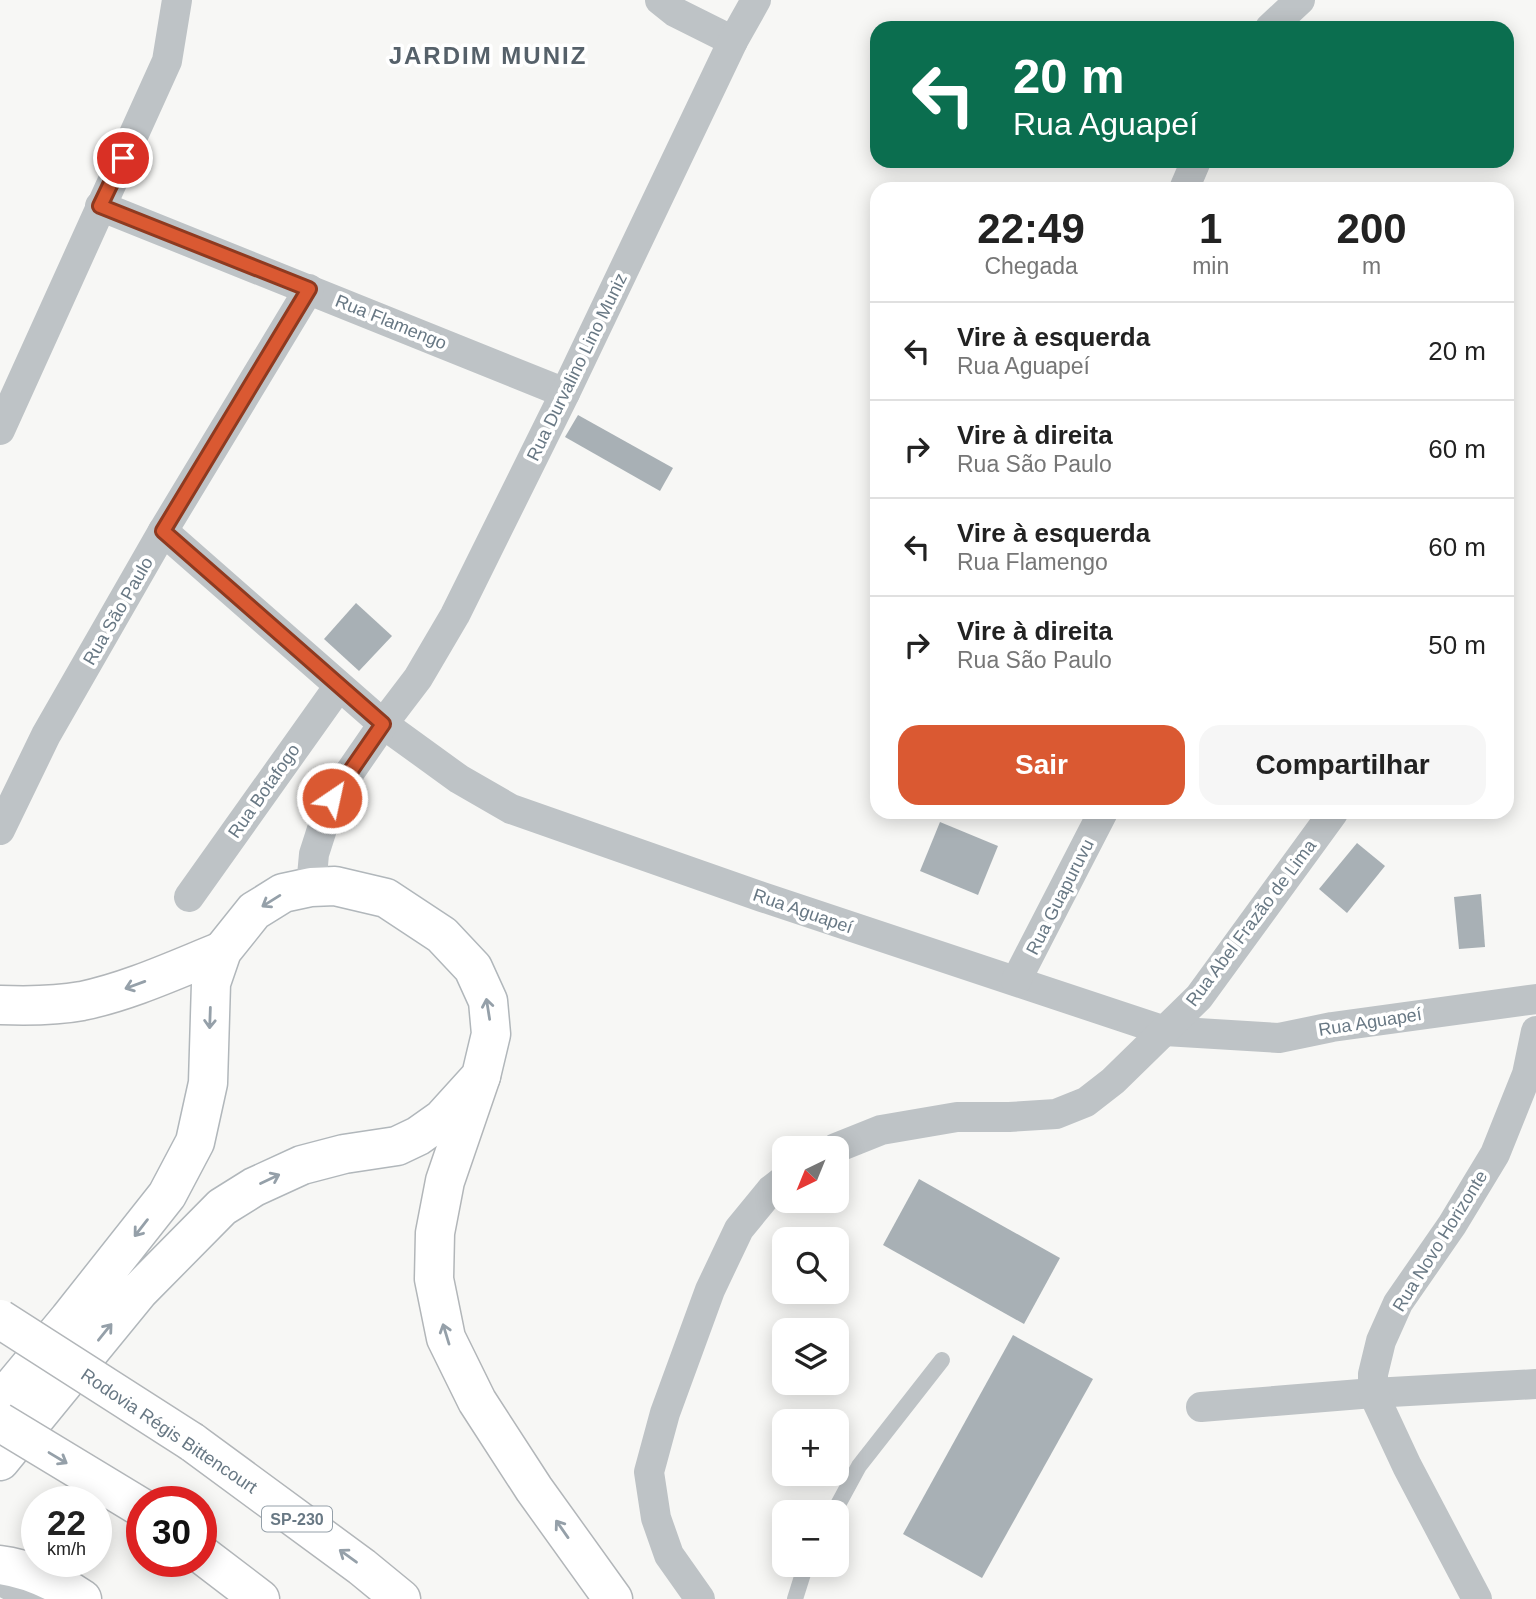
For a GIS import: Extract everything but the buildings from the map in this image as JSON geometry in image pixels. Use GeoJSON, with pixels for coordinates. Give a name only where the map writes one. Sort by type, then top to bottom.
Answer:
{"type":"FeatureCollection","features":[{"type":"Feature","properties":{"kind":"main road"},"geometry":{"type":"LineString","coordinates":[[0,1402],[167,1195],[195,1142],[208,1083],[211,983],[222,951],[254,911],[283,893],[311,887],[335,886],[386,898],[442,935],[473,968],[488,1002],[491,1034],[481,1076],[445,1181],[435,1233],[434,1279],[446,1338],[477,1401],[534,1489],[608,1594]]}},
{"type":"Feature","properties":{"kind":"main road"},"geometry":{"type":"LineString","coordinates":[[0,1005],[30,1006],[82,1001],[121,990],[222,951]]}},
{"type":"Feature","properties":{"kind":"main road"},"geometry":{"type":"LineString","coordinates":[[0,1461],[139,1291],[222,1207],[254,1187],[302,1165],[344,1154],[397,1146],[418,1136],[442,1119],[481,1076]]}},
{"type":"Feature","properties":{"kind":"main road","name":"Rodovia Régis Bittencourt"},"geometry":{"type":"LineString","coordinates":[[0,1319],[192,1442],[362,1567],[401,1599]]}},
{"type":"Feature","properties":{"kind":"main road"},"geometry":{"type":"LineString","coordinates":[[0,1422],[126,1498]]}},
{"type":"Feature","properties":{"kind":"main road"},"geometry":{"type":"LineString","coordinates":[[0,1565],[24,1569],[64,1587],[82,1599]]}},
{"type":"Feature","properties":{"kind":"main road"},"geometry":{"type":"LineString","coordinates":[[217,1565],[260,1599]]}},
{"type":"Feature","properties":{"kind":"street"},"geometry":{"type":"LineString","coordinates":[[0,430],[167,61],[177,0]]}},
{"type":"Feature","properties":{"kind":"street"},"geometry":{"type":"LineString","coordinates":[[660,0],[675,12],[733,41]]}},
{"type":"Feature","properties":{"kind":"street","name":"Rua Durvalino Lino Muniz"},"geometry":{"type":"LineString","coordinates":[[311,887],[314,854],[332,798],[418,678],[455,615],[565,393],[733,41],[756,0]]}},
{"type":"Feature","properties":{"kind":"street"},"geometry":{"type":"LineString","coordinates":[[1278,21],[1300,0]]}},
{"type":"Feature","properties":{"kind":"street","name":"Rua Flamengo"},"geometry":{"type":"LineString","coordinates":[[100,206],[565,393]]}},
{"type":"Feature","properties":{"kind":"street","name":"Rua São Paulo"},"geometry":{"type":"LineString","coordinates":[[0,831],[46,735],[163,531],[309,289]]}},
{"type":"Feature","properties":{"kind":"street","name":"Rua Aguapeí"},"geometry":{"type":"LineString","coordinates":[[163,531],[383,724],[459,779],[511,809],[762,897],[1165,1031],[1279,1038],[1332,1027],[1536,999]]}},
{"type":"Feature","properties":{"kind":"street","name":"Rua Botafogo"},"geometry":{"type":"LineString","coordinates":[[189,897],[339,686]]}},
{"type":"Feature","properties":{"kind":"street","name":"Rua Guapuruvu"},"geometry":{"type":"LineString","coordinates":[[1016,981],[1099,819]]}},
{"type":"Feature","properties":{"kind":"street","name":"Rua Abel Frazão de Lima"},"geometry":{"type":"LineString","coordinates":[[849,1143],[881,1130],[957,1117],[1056,1114],[1086,1102],[1113,1081],[1199,997],[1329,819]]}},
{"type":"Feature","properties":{"kind":"street","name":"Rua Novo Horizonte"},"geometry":{"type":"LineString","coordinates":[[1477,1599],[1406,1466],[1374,1393],[1373,1374],[1381,1341],[1398,1303],[1452,1225],[1495,1154],[1527,1074],[1536,1031]]}},
{"type":"Feature","properties":{"kind":"street"},"geometry":{"type":"LineString","coordinates":[[700,1599],[669,1555],[656,1518],[649,1472],[665,1413],[710,1290],[739,1229],[772,1189]]}},
{"type":"Feature","properties":{"kind":"street"},"geometry":{"type":"LineString","coordinates":[[1201,1407],[1374,1393],[1536,1384]]}},
{"type":"Feature","properties":{"kind":"street"},"geometry":{"type":"LineString","coordinates":[[0,1580],[34,1599]]}},
{"type":"Feature","properties":{"kind":"lane"},"geometry":{"type":"LineString","coordinates":[[841,1500],[859,1466],[942,1360]]}},
{"type":"Feature","properties":{"kind":"lane"},"geometry":{"type":"LineString","coordinates":[[795,1599],[802,1577]]}},
{"type":"Feature","properties":{"kind":"district","name":"JARDIM MUNIZ"},"geometry":{"type":"Point","coordinates":[488,55]}},
{"type":"Feature","properties":{"kind":"route"},"geometry":{"type":"LineString","coordinates":[[123,158],[100,206],[309,289],[163,531],[383,724],[332,798]]}}]}
